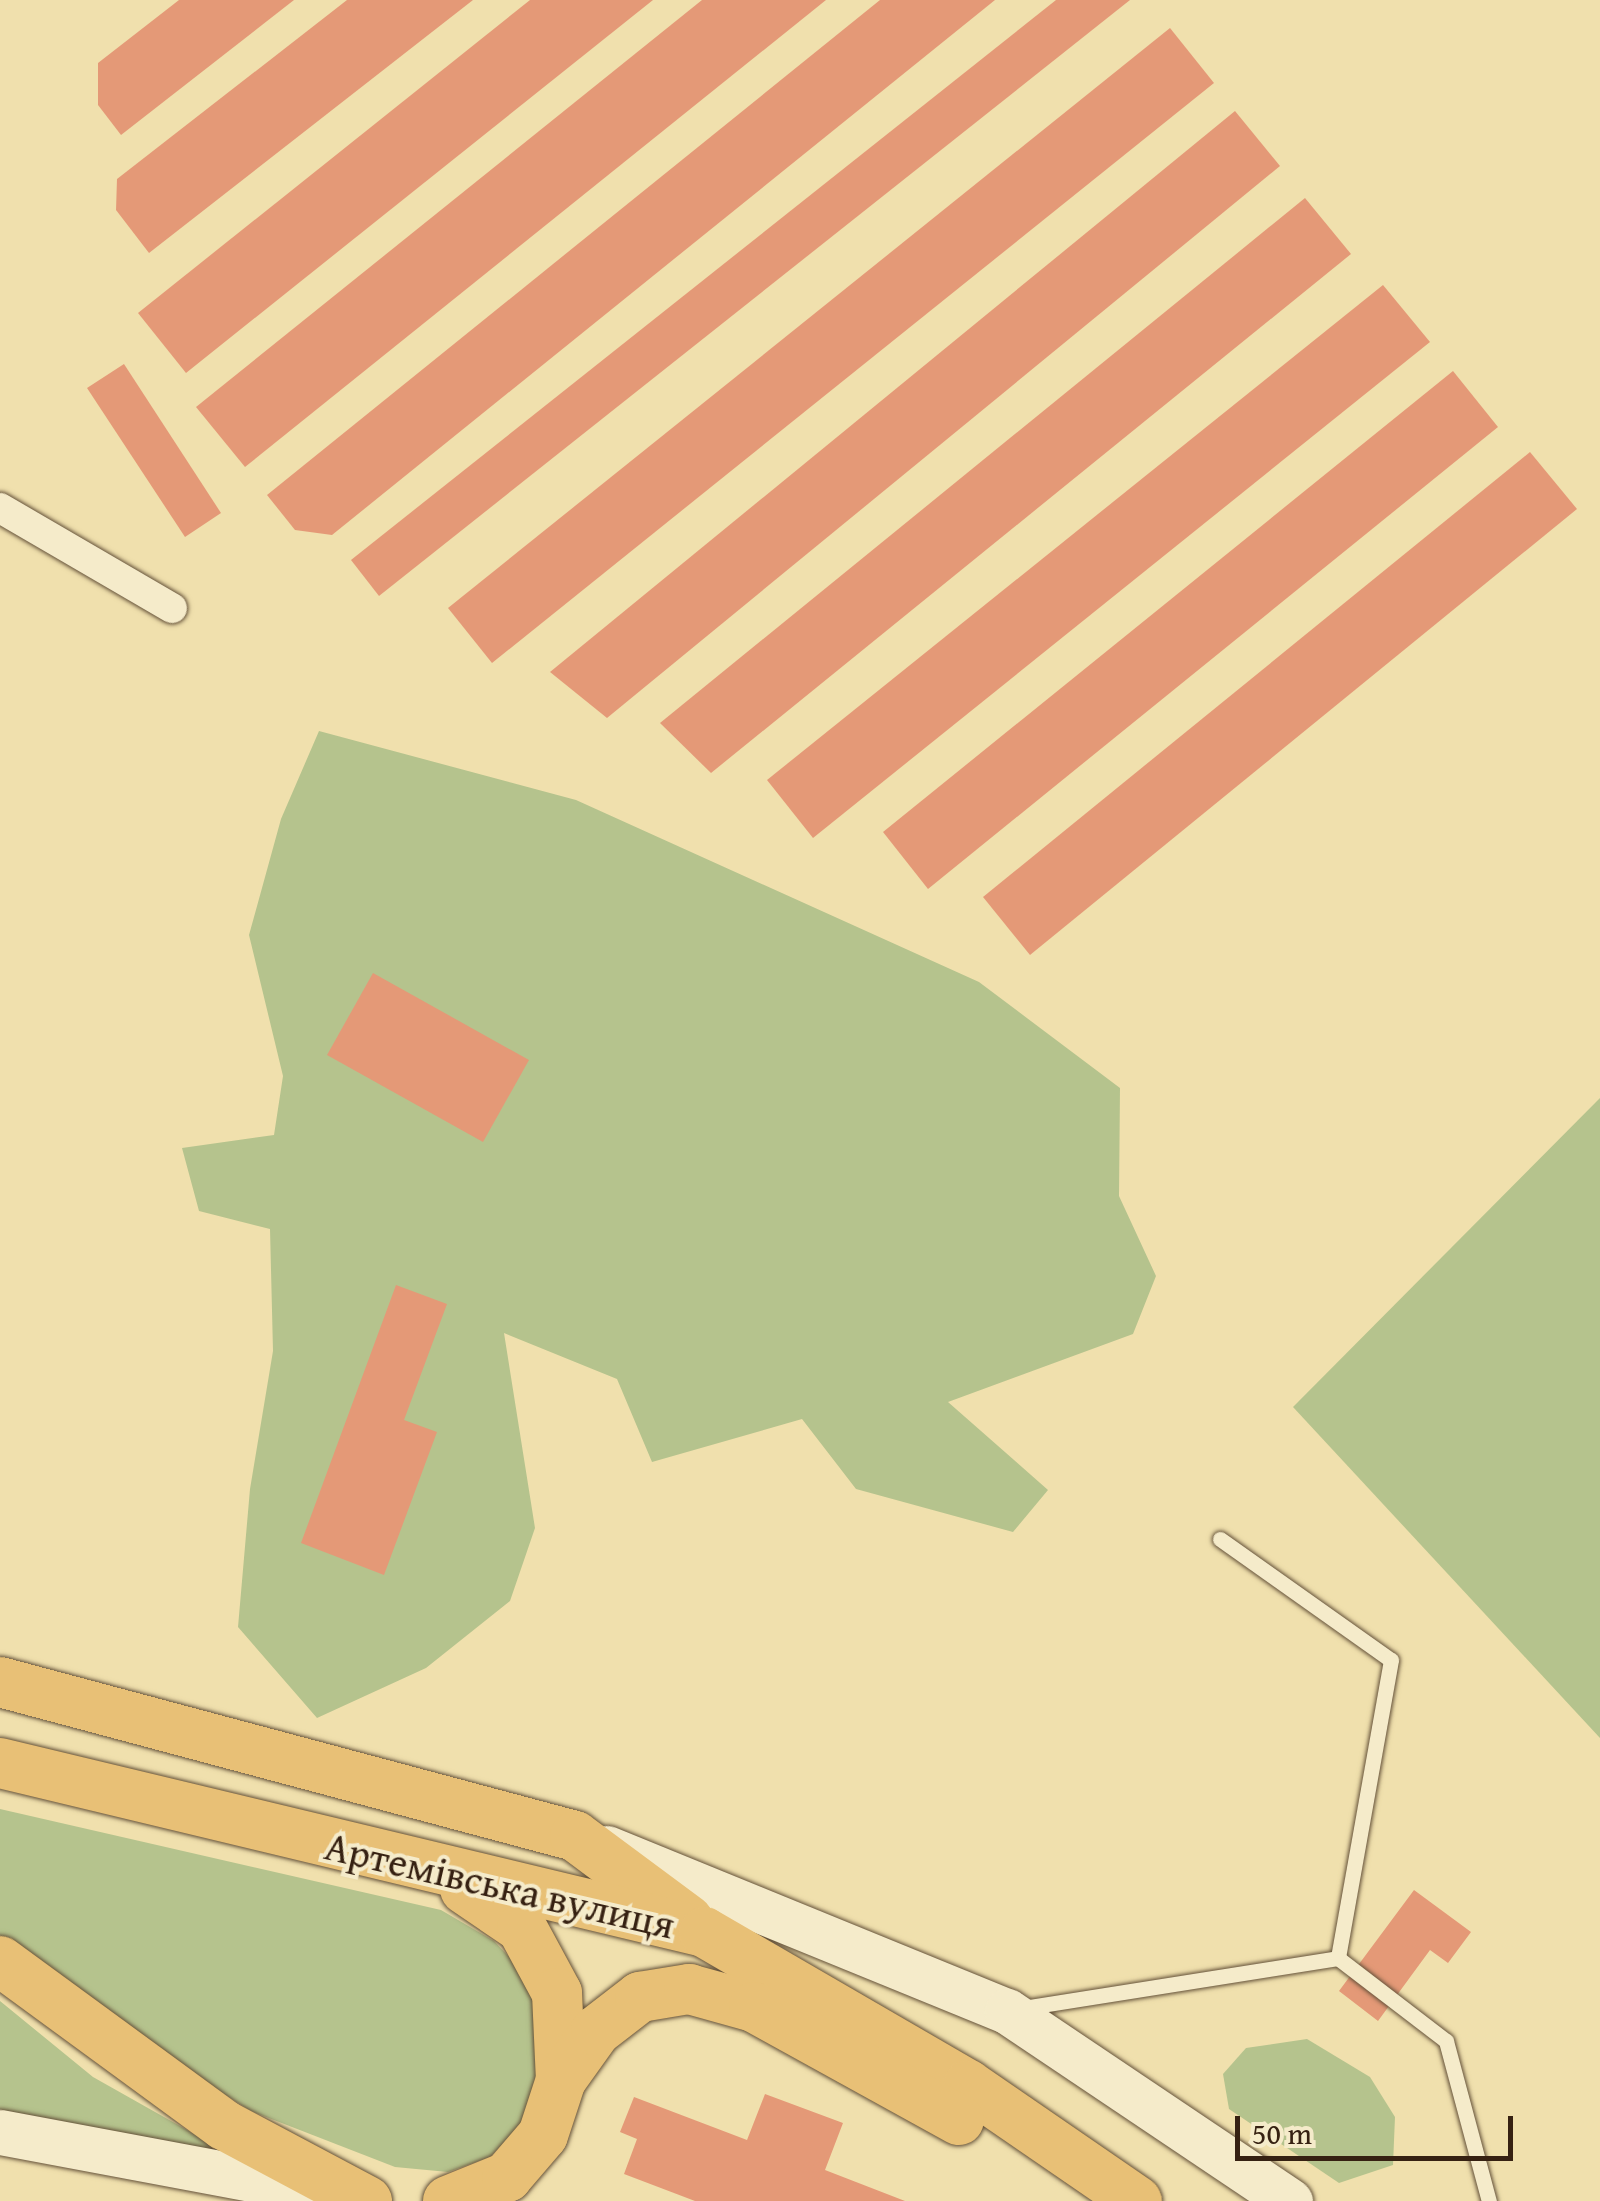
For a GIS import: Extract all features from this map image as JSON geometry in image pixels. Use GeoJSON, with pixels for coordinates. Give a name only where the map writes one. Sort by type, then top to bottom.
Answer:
{"type":"FeatureCollection","features":[{"type":"Feature","properties":{"kind":"main road"},"geometry":{"type":"LineString","coordinates":[[0,1682],[575,1836],[1007,2010],[1290,2201]]}},
{"type":"Feature","properties":{"kind":"main road","name":"Артемівська вулиця"},"geometry":{"type":"LineString","coordinates":[[0,1762],[443,1874],[704,1932],[958,2099]]}},
{"type":"Feature","properties":{"kind":"main road"},"geometry":{"type":"LineString","coordinates":[[575,1836],[704,1932]]}},
{"type":"Feature","properties":{"kind":"main road"},"geometry":{"type":"LineString","coordinates":[[443,1874],[522,1928],[557,1993],[561,2080]]}},
{"type":"Feature","properties":{"kind":"main road"},"geometry":{"type":"LineString","coordinates":[[0,1961],[224,2125],[367,2201]]}},
{"type":"Feature","properties":{"kind":"main road","name":"Артемівська вулиця"},"geometry":{"type":"LineString","coordinates":[[448,2201],[507,2176],[543,2135],[561,2080],[596,2031],[640,1997],[689,1989],[754,2007],[958,2099]]}},
{"type":"Feature","properties":{"kind":"main road"},"geometry":{"type":"LineString","coordinates":[[958,2099],[1079,2201]]}},
{"type":"Feature","properties":{"kind":"main road"},"geometry":{"type":"LineString","coordinates":[[958,2099],[1137,2201]]}},
{"type":"Feature","properties":{"kind":"main road"},"geometry":{"type":"LineString","coordinates":[[0,2132],[367,2201]]}},
{"type":"Feature","properties":{"kind":"street"},"geometry":{"type":"LineString","coordinates":[[0,508],[172,608]]}},
{"type":"Feature","properties":{"kind":"lane"},"geometry":{"type":"LineString","coordinates":[[1220,1539],[1391,1660],[1338,1958]]}},
{"type":"Feature","properties":{"kind":"lane"},"geometry":{"type":"LineString","coordinates":[[1007,2010],[1338,1958],[1446,2041],[1489,2201]]}},
{"type":"Feature","properties":{"kind":"green space"},"geometry":{"type":"Polygon","coordinates":[[[319,731],[576,800],[979,982],[1120,1088],[1119,1196],[1156,1276],[1133,1334],[948,1402],[1048,1490],[1013,1532],[856,1489],[802,1419],[652,1462],[617,1379],[504,1333],[535,1528],[510,1601],[426,1668],[317,1718],[238,1627],[250,1489],[273,1351],[270,1229],[199,1211],[182,1148],[274,1135],[283,1076],[249,935],[281,819],[319,731]]]}},
{"type":"Feature","properties":{"kind":"green space"},"geometry":{"type":"Polygon","coordinates":[[[1600,1098],[1600,1738],[1293,1407],[1600,1098]]]}},
{"type":"Feature","properties":{"kind":"green space"},"geometry":{"type":"Polygon","coordinates":[[[0,1809],[441,1910],[494,1941],[525,1974],[540,2021],[542,2070],[527,2119],[490,2157],[448,2172],[395,2167],[251,2111],[97,2014],[0,1935],[0,1809]]]}},
{"type":"Feature","properties":{"kind":"green space"},"geometry":{"type":"Polygon","coordinates":[[[0,2001],[93,2077],[226,2152],[0,2110],[0,2001]]]}},
{"type":"Feature","properties":{"kind":"green space"},"geometry":{"type":"Polygon","coordinates":[[[1307,2039],[1370,2077],[1395,2117],[1393,2165],[1339,2183],[1229,2109],[1223,2074],[1246,2048],[1307,2039]]]}},
{"type":"Feature","properties":{"kind":"building"},"geometry":{"type":"Polygon","coordinates":[[[179,0],[294,0],[121,135],[98,105],[98,63],[179,0]]]}},
{"type":"Feature","properties":{"kind":"building"},"geometry":{"type":"Polygon","coordinates":[[[347,0],[473,0],[149,253],[116,210],[117,179],[347,0]]]}},
{"type":"Feature","properties":{"kind":"building"},"geometry":{"type":"Polygon","coordinates":[[[530,0],[653,0],[186,373],[138,313],[530,0]]]}},
{"type":"Feature","properties":{"kind":"building"},"geometry":{"type":"Polygon","coordinates":[[[702,0],[826,0],[245,467],[196,407],[702,0]]]}},
{"type":"Feature","properties":{"kind":"building"},"geometry":{"type":"Polygon","coordinates":[[[880,0],[995,0],[332,535],[295,530],[267,495],[880,0]]]}},
{"type":"Feature","properties":{"kind":"building"},"geometry":{"type":"Polygon","coordinates":[[[1056,0],[1130,0],[379,596],[351,560],[1056,0]]]}},
{"type":"Feature","properties":{"kind":"building"},"geometry":{"type":"Polygon","coordinates":[[[1170,28],[1214,83],[492,663],[448,608],[1170,28]]]}},
{"type":"Feature","properties":{"kind":"building"},"geometry":{"type":"Polygon","coordinates":[[[1235,111],[1280,166],[607,718],[550,672],[1235,111]]]}},
{"type":"Feature","properties":{"kind":"building"},"geometry":{"type":"Polygon","coordinates":[[[1305,198],[1351,254],[711,773],[660,723],[1305,198]]]}},
{"type":"Feature","properties":{"kind":"building"},"geometry":{"type":"Polygon","coordinates":[[[1383,285],[1430,342],[813,838],[767,780],[1383,285]]]}},
{"type":"Feature","properties":{"kind":"building"},"geometry":{"type":"Polygon","coordinates":[[[124,364],[221,513],[185,537],[87,388],[124,364]]]}},
{"type":"Feature","properties":{"kind":"building"},"geometry":{"type":"Polygon","coordinates":[[[1453,371],[1498,427],[928,889],[883,832],[1453,371]]]}},
{"type":"Feature","properties":{"kind":"building"},"geometry":{"type":"Polygon","coordinates":[[[1530,452],[1577,509],[1030,955],[983,897],[1530,452]]]}},
{"type":"Feature","properties":{"kind":"building"},"geometry":{"type":"Polygon","coordinates":[[[373,973],[529,1060],[483,1142],[327,1055],[373,973]]]}},
{"type":"Feature","properties":{"kind":"building"},"geometry":{"type":"Polygon","coordinates":[[[396,1285],[447,1304],[404,1420],[437,1432],[384,1575],[301,1543],[396,1285]]]}},
{"type":"Feature","properties":{"kind":"building"},"geometry":{"type":"Polygon","coordinates":[[[1414,1890],[1471,1932],[1448,1963],[1430,1950],[1378,2021],[1339,1991],[1414,1890]]]}},
{"type":"Feature","properties":{"kind":"building"},"geometry":{"type":"Polygon","coordinates":[[[765,2094],[843,2123],[825,2170],[905,2201],[695,2201],[624,2174],[637,2139],[620,2132],[634,2097],[747,2140],[765,2094]]]}}]}
